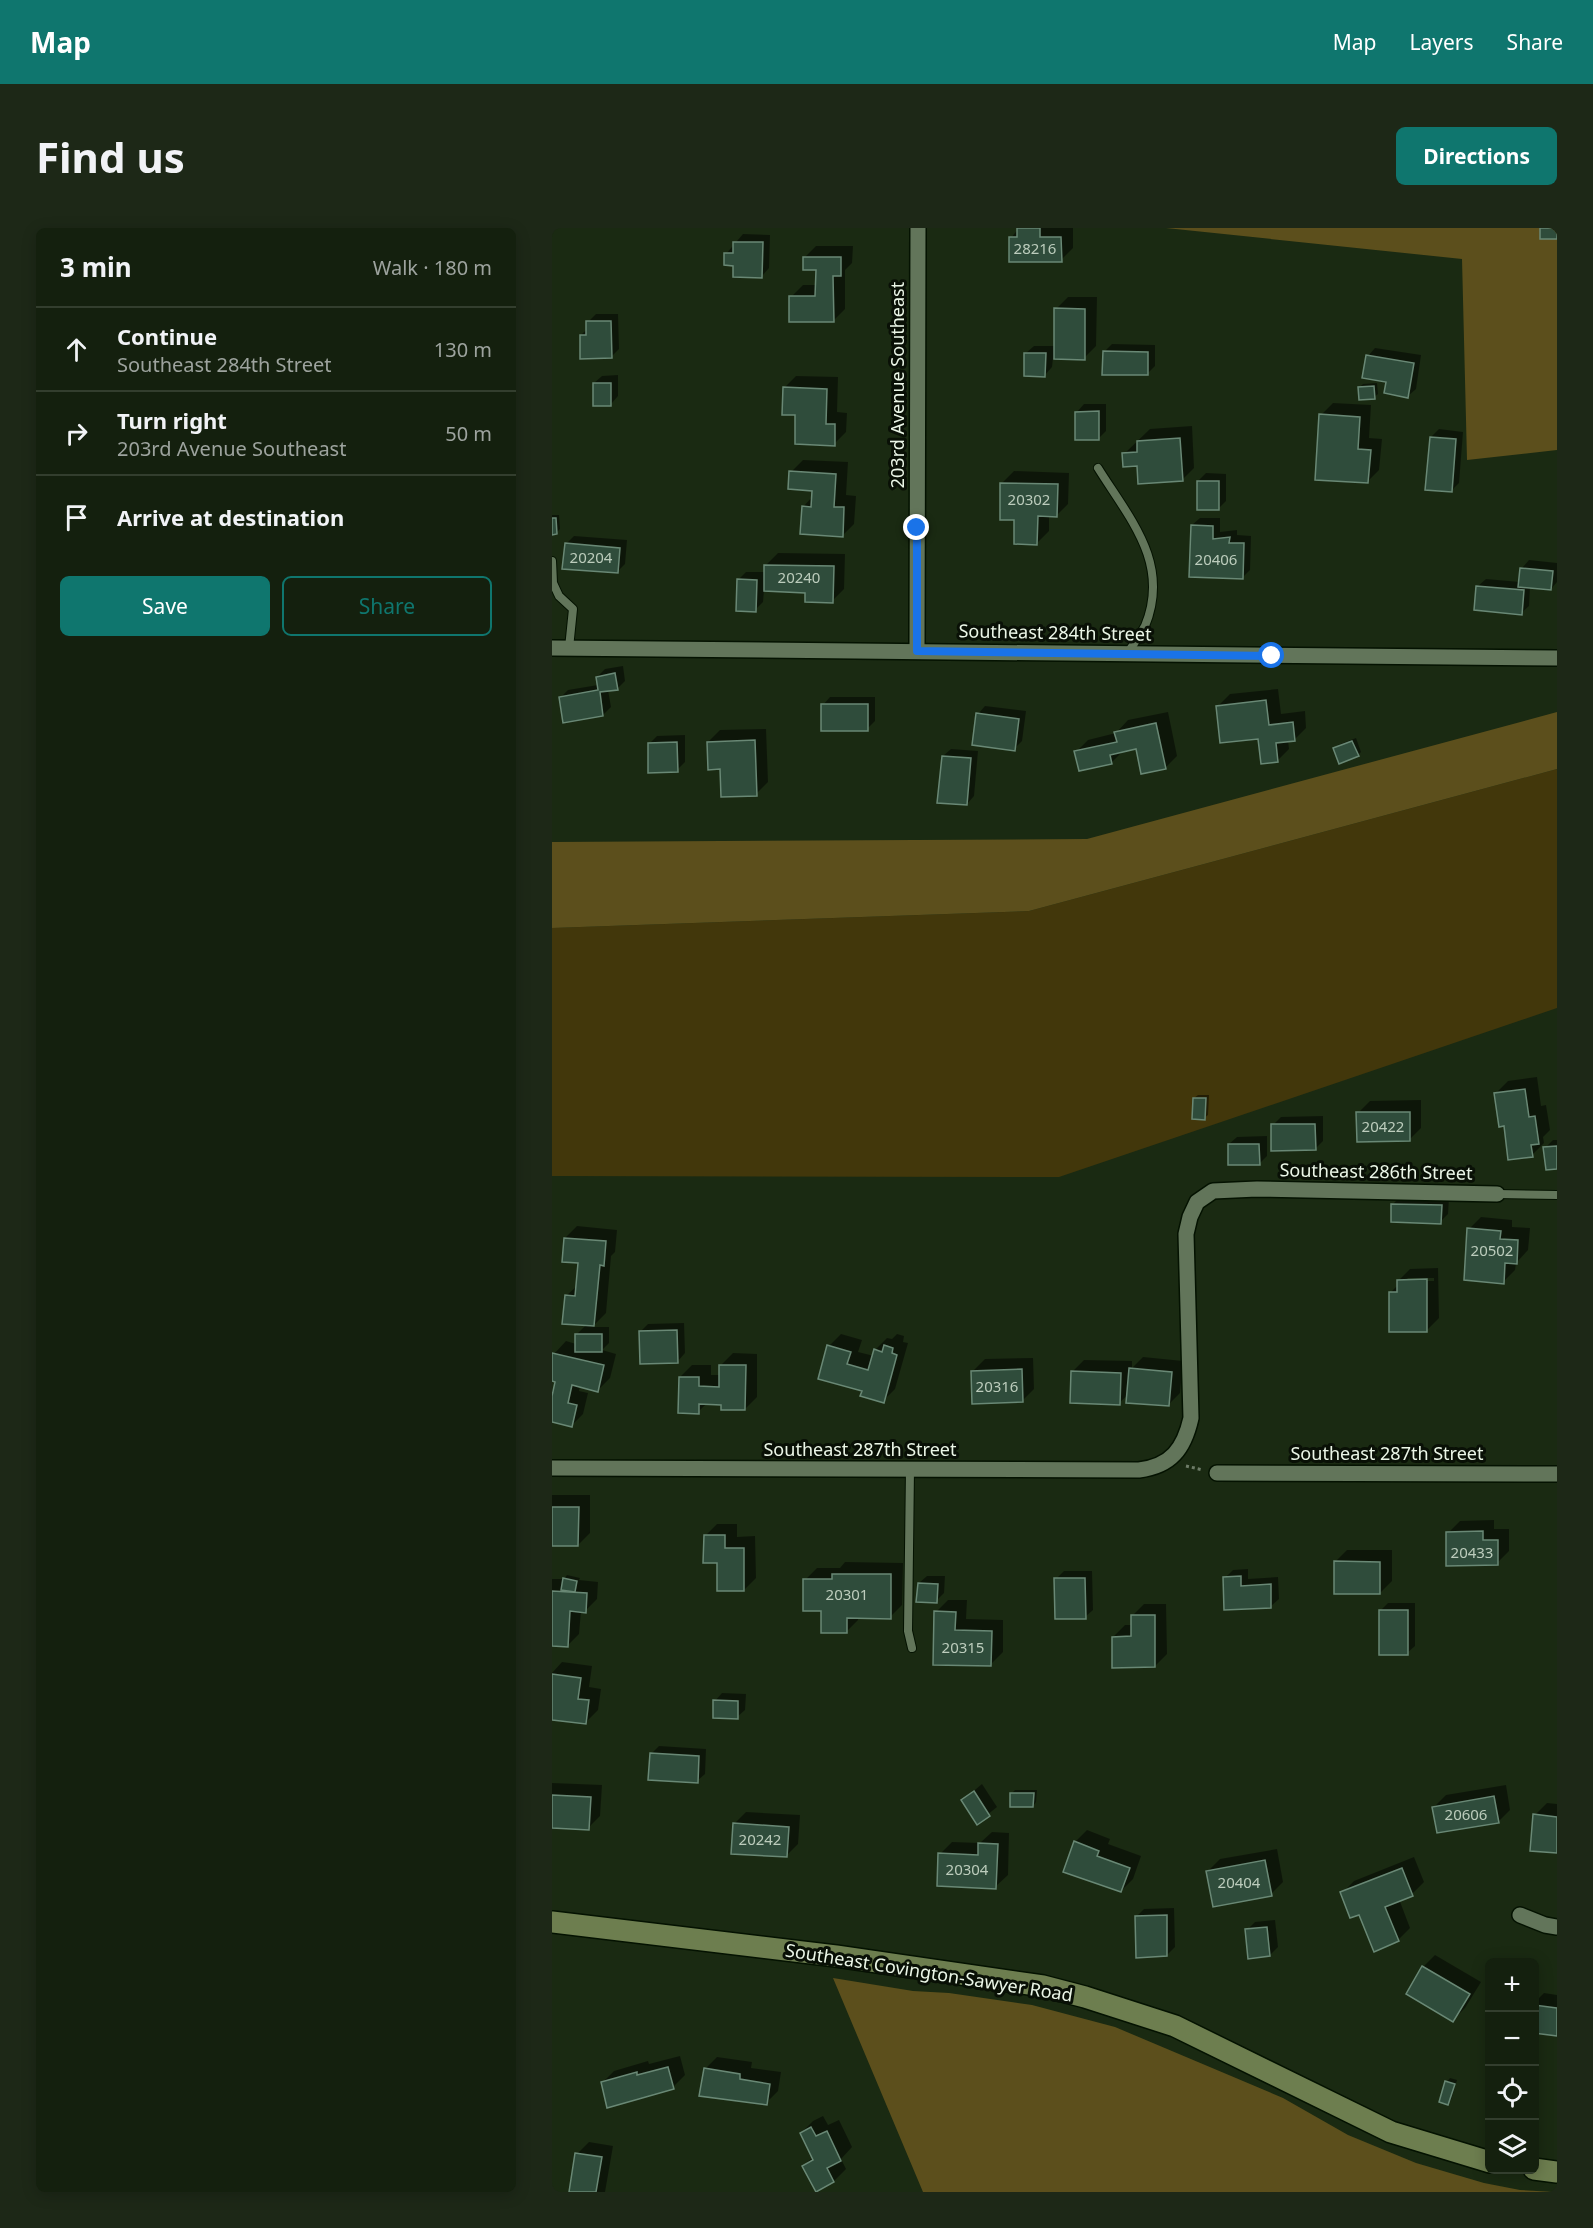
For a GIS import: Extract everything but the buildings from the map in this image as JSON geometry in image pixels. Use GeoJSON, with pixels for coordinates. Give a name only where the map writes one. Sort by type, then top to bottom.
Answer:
{"type":"FeatureCollection","features":[{"type":"Feature","properties":{"kind":"street","name":"203rd Avenue Southeast"},"geometry":{"type":"LineString","coordinates":[[917,651],[918,228]]}},
{"type":"Feature","properties":{"kind":"street","name":"Southeast 284th Street"},"geometry":{"type":"LineString","coordinates":[[552,648],[1557,658]]}},
{"type":"Feature","properties":{"kind":"street","name":"Southeast 286th Street"},"geometry":{"type":"LineString","coordinates":[[1167,1462],[1186,1437],[1191,1418],[1186,1234],[1197,1202],[1213,1191],[1257,1189],[1497,1194]]}},
{"type":"Feature","properties":{"kind":"street","name":"Southeast 287th Street"},"geometry":{"type":"LineString","coordinates":[[552,1468],[1139,1470],[1155,1468],[1167,1462]]}},
{"type":"Feature","properties":{"kind":"street","name":"Southeast 287th Street"},"geometry":{"type":"LineString","coordinates":[[1217,1473],[1557,1474]]}},
{"type":"Feature","properties":{"kind":"street"},"geometry":{"type":"LineString","coordinates":[[1520,1915],[1557,1927]]}},
{"type":"Feature","properties":{"kind":"street","name":"Southeast Covington-Sawyer Road"},"geometry":{"type":"LineString","coordinates":[[552,1922],[836,1956],[1043,1986],[1175,2026],[1391,2132],[1485,2160]]}},
{"type":"Feature","properties":{"kind":"street"},"geometry":{"type":"LineString","coordinates":[[1539,2170],[1557,2172]]}},
{"type":"Feature","properties":{"kind":"lane"},"geometry":{"type":"LineString","coordinates":[[1098,468],[1144,542],[1155,582],[1145,625],[1127,654]]}},
{"type":"Feature","properties":{"kind":"lane"},"geometry":{"type":"LineString","coordinates":[[552,561],[553,583],[560,596],[573,609],[569,648]]}},
{"type":"Feature","properties":{"kind":"lane","name":"Southeast 286th Street"},"geometry":{"type":"LineString","coordinates":[[1497,1194],[1557,1195]]}},
{"type":"Feature","properties":{"kind":"lane"},"geometry":{"type":"LineString","coordinates":[[910,1469],[909,1631],[912,1648]]}},
{"type":"Feature","properties":{"kind":"path"},"geometry":{"type":"LineString","coordinates":[[1167,1462],[1217,1473]]}},
{"type":"Feature","properties":{"kind":"shaded area"},"geometry":{"type":"Polygon","coordinates":[[[1166,228],[1557,228],[1557,450],[1467,460],[1462,259],[1166,228]]]}},
{"type":"Feature","properties":{"kind":"shaded area"},"geometry":{"type":"Polygon","coordinates":[[[1557,712],[1557,769],[1029,911],[552,928],[552,842],[1087,839],[1557,712]]]}},
{"type":"Feature","properties":{"kind":"shaded area"},"geometry":{"type":"Polygon","coordinates":[[[1557,769],[1557,1008],[1059,1177],[552,1176],[552,928],[1029,911],[1557,769]]]}},
{"type":"Feature","properties":{"kind":"shaded area"},"geometry":{"type":"Polygon","coordinates":[[[833,1978],[913,1991],[949,1993],[1032,2005],[1115,2027],[1283,2098],[1348,2135],[1416,2163],[1484,2183],[1520,2190],[1554,2192],[923,2192],[833,1978]]]}},
{"type":"Feature","properties":{"kind":"route"},"geometry":{"type":"LineString","coordinates":[[917,528],[917,651],[1272,656]]}}]}
